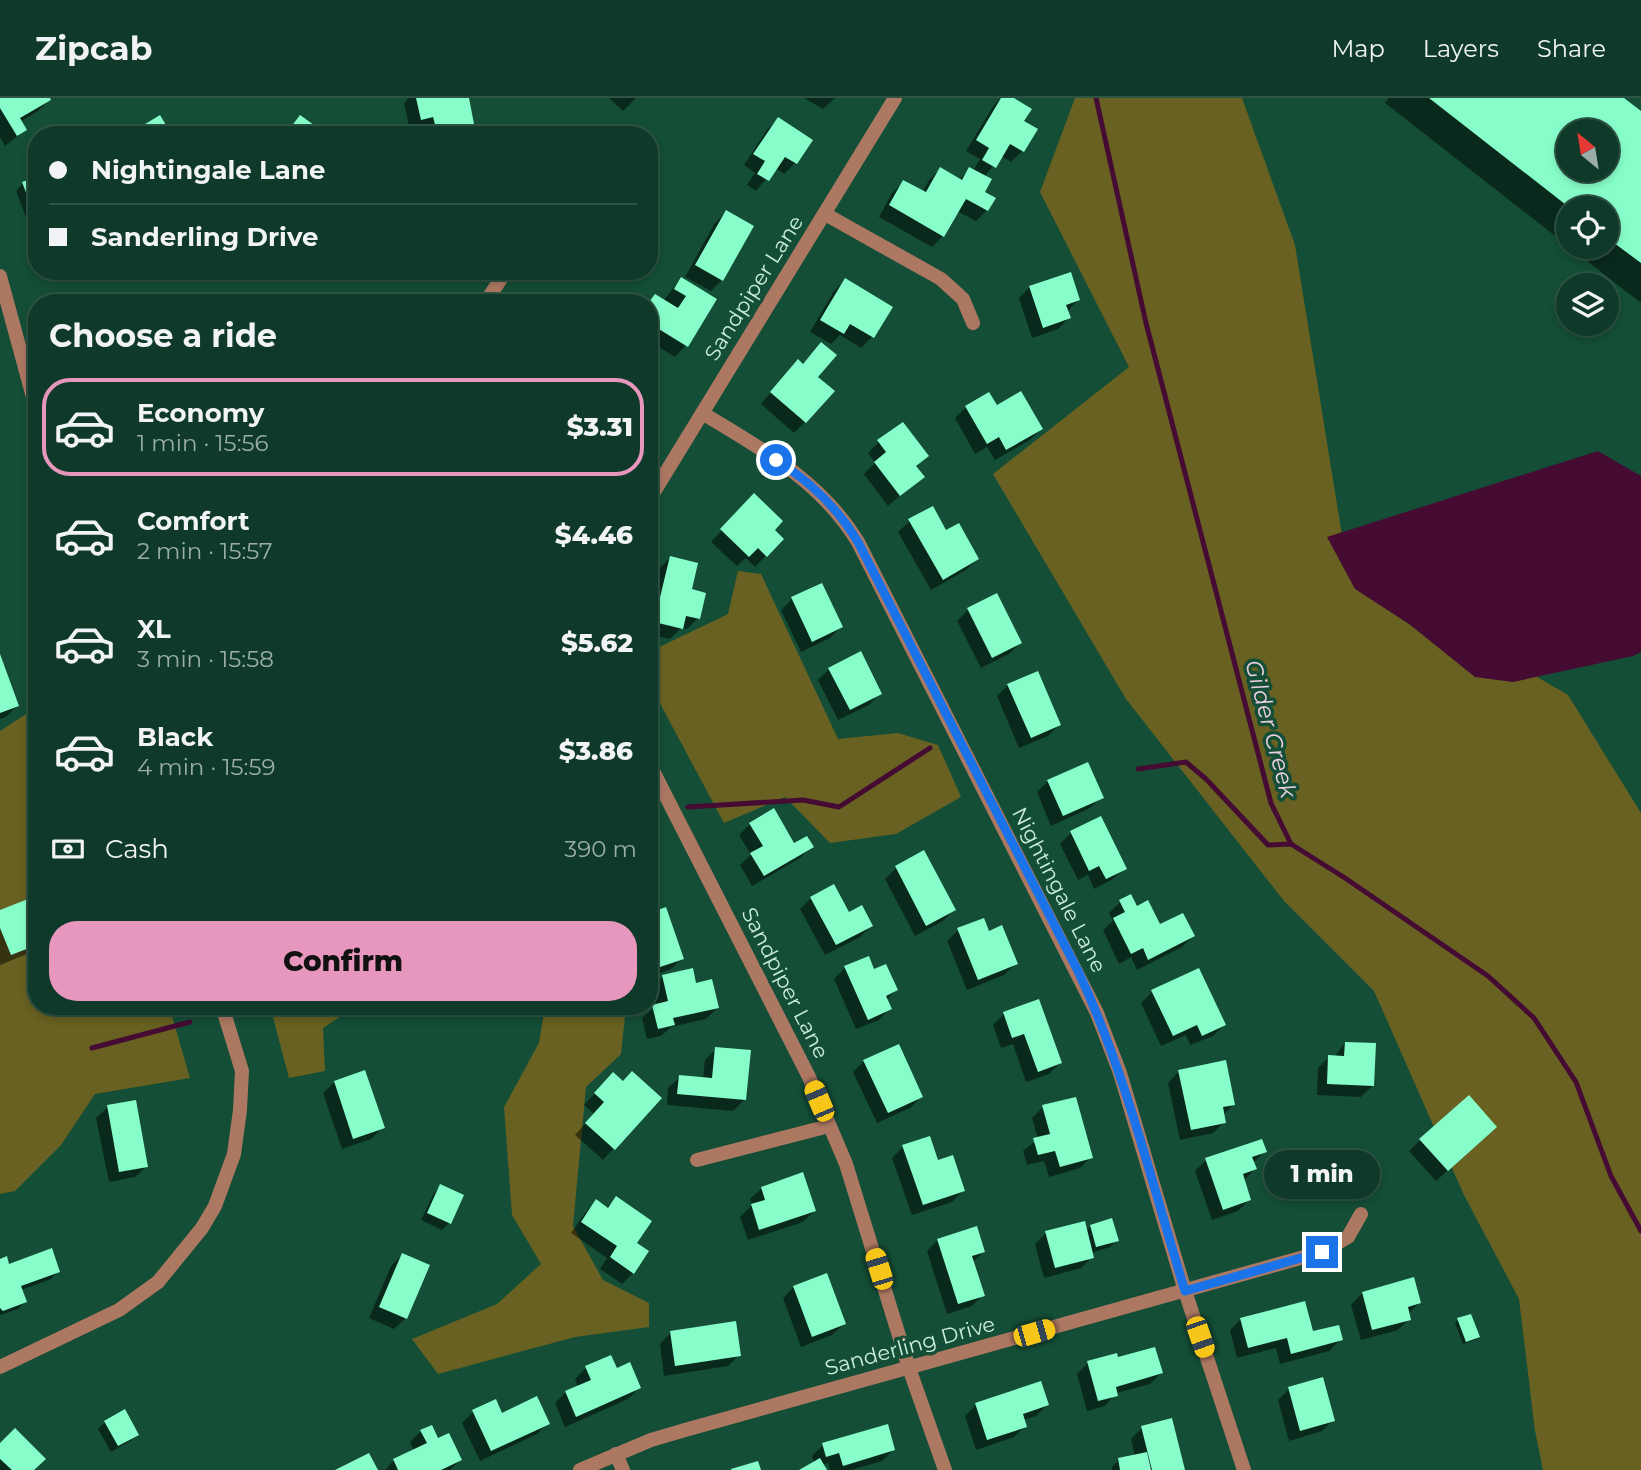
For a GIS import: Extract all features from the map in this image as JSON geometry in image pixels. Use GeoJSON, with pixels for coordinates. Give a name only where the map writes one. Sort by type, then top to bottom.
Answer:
{"type":"FeatureCollection","features":[{"type":"Feature","properties":{"kind":"street","name":"Sandpiper Lane"},"geometry":{"type":"LineString","coordinates":[[658,485],[895,98]]}},
{"type":"Feature","properties":{"kind":"street"},"geometry":{"type":"LineString","coordinates":[[825,214],[941,279],[963,299],[973,324]]}},
{"type":"Feature","properties":{"kind":"street"},"geometry":{"type":"LineString","coordinates":[[0,276],[28,379]]}},
{"type":"Feature","properties":{"kind":"street","name":"Nightingale Lane"},"geometry":{"type":"LineString","coordinates":[[702,413],[809,483],[834,508],[858,542],[1097,1013],[1120,1073],[1185,1291],[1244,1470]]}},
{"type":"Feature","properties":{"kind":"street","name":"Sandpiper Lane"},"geometry":{"type":"LineString","coordinates":[[658,781],[809,1077],[830,1126],[857,1194],[909,1368],[944,1470]]}},
{"type":"Feature","properties":{"kind":"street"},"geometry":{"type":"LineString","coordinates":[[0,1367],[119,1310],[158,1282],[202,1228],[215,1206],[233,1154],[240,1110],[242,1071],[225,1015]]}},
{"type":"Feature","properties":{"kind":"street"},"geometry":{"type":"LineString","coordinates":[[696,1160],[830,1126]]}},
{"type":"Feature","properties":{"kind":"street","name":"Sanderling Drive"},"geometry":{"type":"LineString","coordinates":[[580,1470],[684,1430],[1322,1252],[1348,1237],[1361,1214]]}},
{"type":"Feature","properties":{"kind":"street"},"geometry":{"type":"LineString","coordinates":[[616,1454],[623,1470]]}},
{"type":"Feature","properties":{"kind":"shaded area"},"geometry":{"type":"Polygon","coordinates":[[[1075,98],[1242,98],[1295,245],[1347,566],[1568,695],[1641,813],[1641,1470],[1543,1470],[1535,1431],[1519,1299],[1464,1195],[1374,991],[1284,901],[1126,699],[993,474],[1129,367],[1040,192],[1075,98]]]}},
{"type":"Feature","properties":{"kind":"shaded area"},"geometry":{"type":"Polygon","coordinates":[[[1598,451],[1641,476],[1641,652],[1633,656],[1513,682],[1475,677],[1409,624],[1355,589],[1327,537],[1598,451]]]}},
{"type":"Feature","properties":{"kind":"shaded area"},"geometry":{"type":"Polygon","coordinates":[[[738,571],[761,574],[838,739],[898,733],[938,745],[961,797],[896,834],[830,843],[785,797],[724,823],[658,700],[658,648],[728,614],[738,571]]]}},
{"type":"Feature","properties":{"kind":"shaded area"},"geometry":{"type":"Polygon","coordinates":[[[28,713],[28,1015],[172,1015],[190,1078],[95,1094],[61,1145],[15,1191],[0,1194],[0,731],[28,713]]]}},
{"type":"Feature","properties":{"kind":"shaded area"},"geometry":{"type":"Polygon","coordinates":[[[272,1015],[342,1015],[323,1028],[325,1071],[289,1078],[272,1015]]]}},
{"type":"Feature","properties":{"kind":"shaded area"},"geometry":{"type":"Polygon","coordinates":[[[544,1015],[625,1015],[621,1054],[586,1087],[573,1226],[603,1280],[649,1303],[649,1327],[575,1337],[438,1374],[412,1339],[497,1304],[541,1264],[512,1215],[504,1107],[539,1043],[544,1015]]]}},
{"type":"Feature","properties":{"kind":"building"},"geometry":{"type":"Polygon","coordinates":[[[0,98],[51,100],[20,118],[27,130],[17,136],[0,108],[0,98]]]}},
{"type":"Feature","properties":{"kind":"building"},"geometry":{"type":"Polygon","coordinates":[[[416,98],[469,98],[474,124],[435,126],[433,117],[421,120],[416,98]]]}},
{"type":"Feature","properties":{"kind":"building"},"geometry":{"type":"Polygon","coordinates":[[[1001,98],[1014,98],[1032,109],[1024,121],[1038,129],[1024,152],[1010,144],[996,168],[982,160],[989,148],[976,140],[1001,98]]]}},
{"type":"Feature","properties":{"kind":"building"},"geometry":{"type":"Polygon","coordinates":[[[1429,98],[1624,98],[1641,111],[1641,263],[1619,247],[1619,196],[1556,197],[1429,98]]]}},
{"type":"Feature","properties":{"kind":"building"},"geometry":{"type":"Polygon","coordinates":[[[160,115],[167,126],[142,126],[160,115]]]}},
{"type":"Feature","properties":{"kind":"building"},"geometry":{"type":"Polygon","coordinates":[[[300,115],[315,126],[292,126],[300,115]]]}},
{"type":"Feature","properties":{"kind":"building"},"geometry":{"type":"Polygon","coordinates":[[[778,117],[813,140],[797,164],[785,157],[769,181],[757,174],[765,161],[753,154],[778,117]]]}},
{"type":"Feature","properties":{"kind":"building"},"geometry":{"type":"Polygon","coordinates":[[[940,167],[962,180],[969,167],[992,179],[985,192],[996,198],[988,211],[966,199],[944,237],[889,205],[903,180],[926,192],[940,167]]]}},
{"type":"Feature","properties":{"kind":"building"},"geometry":{"type":"Polygon","coordinates":[[[28,180],[28,198],[22,182],[28,180]]]}},
{"type":"Feature","properties":{"kind":"building"},"geometry":{"type":"Polygon","coordinates":[[[726,210],[754,226],[723,281],[695,265],[726,210]]]}},
{"type":"Feature","properties":{"kind":"building"},"geometry":{"type":"Polygon","coordinates":[[[1071,272],[1080,300],[1066,305],[1071,318],[1043,328],[1029,286],[1071,272]]]}},
{"type":"Feature","properties":{"kind":"building"},"geometry":{"type":"Polygon","coordinates":[[[681,277],[717,299],[688,347],[658,329],[658,296],[678,308],[686,296],[674,289],[681,277]]]}},
{"type":"Feature","properties":{"kind":"building"},"geometry":{"type":"Polygon","coordinates":[[[845,278],[893,307],[874,338],[850,324],[844,334],[820,320],[845,278]]]}},
{"type":"Feature","properties":{"kind":"building"},"geometry":{"type":"Polygon","coordinates":[[[821,342],[837,355],[818,377],[835,391],[806,423],[770,392],[798,359],[803,364],[821,342]]]}},
{"type":"Feature","properties":{"kind":"building"},"geometry":{"type":"Polygon","coordinates":[[[1021,391],[1043,429],[1006,450],[999,437],[987,444],[965,406],[989,392],[997,405],[1021,391]]]}},
{"type":"Feature","properties":{"kind":"building"},"geometry":{"type":"Polygon","coordinates":[[[903,422],[929,456],[916,466],[925,477],[900,496],[874,462],[886,452],[877,440],[903,422]]]}},
{"type":"Feature","properties":{"kind":"building"},"geometry":{"type":"Polygon","coordinates":[[[754,493],[783,521],[775,530],[784,539],[767,557],[758,548],[749,557],[720,529],[754,493]]]}},
{"type":"Feature","properties":{"kind":"building"},"geometry":{"type":"Polygon","coordinates":[[[933,506],[946,530],[959,523],[979,559],[943,580],[908,519],[933,506]]]}},
{"type":"Feature","properties":{"kind":"building"},"geometry":{"type":"Polygon","coordinates":[[[670,556],[698,563],[692,589],[706,593],[700,619],[686,616],[683,629],[658,623],[658,606],[670,556]]]}},
{"type":"Feature","properties":{"kind":"building"},"geometry":{"type":"Polygon","coordinates":[[[822,583],[843,627],[812,642],[791,597],[822,583]]]}},
{"type":"Feature","properties":{"kind":"building"},"geometry":{"type":"Polygon","coordinates":[[[997,593],[1022,643],[992,658],[967,608],[997,593]]]}},
{"type":"Feature","properties":{"kind":"building"},"geometry":{"type":"Polygon","coordinates":[[[861,651],[882,694],[850,710],[828,668],[861,651]]]}},
{"type":"Feature","properties":{"kind":"building"},"geometry":{"type":"Polygon","coordinates":[[[0,654],[19,706],[0,713],[0,654]]]}},
{"type":"Feature","properties":{"kind":"building"},"geometry":{"type":"Polygon","coordinates":[[[1038,671],[1061,725],[1031,738],[1007,684],[1038,671]]]}},
{"type":"Feature","properties":{"kind":"building"},"geometry":{"type":"Polygon","coordinates":[[[1088,762],[1104,798],[1063,816],[1047,780],[1088,762]]]}},
{"type":"Feature","properties":{"kind":"building"},"geometry":{"type":"Polygon","coordinates":[[[774,808],[794,843],[807,836],[814,847],[764,876],[750,853],[763,846],[749,823],[774,808]]]}},
{"type":"Feature","properties":{"kind":"building"},"geometry":{"type":"Polygon","coordinates":[[[1101,816],[1127,869],[1106,879],[1099,866],[1089,871],[1070,831],[1101,816]]]}},
{"type":"Feature","properties":{"kind":"building"},"geometry":{"type":"Polygon","coordinates":[[[924,850],[956,910],[926,926],[895,866],[924,850]]]}},
{"type":"Feature","properties":{"kind":"building"},"geometry":{"type":"Polygon","coordinates":[[[834,884],[849,912],[862,905],[873,926],[836,945],[810,897],[834,884]]]}},
{"type":"Feature","properties":{"kind":"building"},"geometry":{"type":"Polygon","coordinates":[[[1131,894],[1137,906],[1148,900],[1160,924],[1183,913],[1195,936],[1148,960],[1143,948],[1131,954],[1113,918],[1125,912],[1119,900],[1131,894]]]}},
{"type":"Feature","properties":{"kind":"building"},"geometry":{"type":"Polygon","coordinates":[[[28,899],[28,948],[11,955],[0,928],[0,910],[28,899]]]}},
{"type":"Feature","properties":{"kind":"building"},"geometry":{"type":"Polygon","coordinates":[[[666,907],[684,959],[660,967],[658,960],[658,910],[666,907]]]}},
{"type":"Feature","properties":{"kind":"building"},"geometry":{"type":"Polygon","coordinates":[[[984,918],[989,931],[1002,925],[1018,964],[978,980],[957,928],[984,918]]]}},
{"type":"Feature","properties":{"kind":"building"},"geometry":{"type":"Polygon","coordinates":[[[869,956],[874,969],[886,964],[898,990],[886,996],[892,1009],[868,1020],[844,966],[869,956]]]}},
{"type":"Feature","properties":{"kind":"building"},"geometry":{"type":"Polygon","coordinates":[[[693,968],[696,983],[712,979],[719,1008],[673,1018],[675,1025],[658,1029],[654,1015],[658,1015],[658,1004],[668,1001],[662,975],[693,968]]]}},
{"type":"Feature","properties":{"kind":"building"},"geometry":{"type":"Polygon","coordinates":[[[1199,968],[1226,1025],[1202,1036],[1197,1025],[1173,1036],[1151,990],[1199,968]]]}},
{"type":"Feature","properties":{"kind":"building"},"geometry":{"type":"Polygon","coordinates":[[[1039,999],[1062,1063],[1038,1072],[1024,1034],[1012,1038],[1003,1012],[1039,999]]]}},
{"type":"Feature","properties":{"kind":"building"},"geometry":{"type":"Polygon","coordinates":[[[1345,1042],[1376,1043],[1374,1086],[1327,1084],[1328,1055],[1344,1056],[1345,1042]]]}},
{"type":"Feature","properties":{"kind":"building"},"geometry":{"type":"Polygon","coordinates":[[[899,1044],[923,1097],[888,1113],[863,1060],[899,1044]]]}},
{"type":"Feature","properties":{"kind":"building"},"geometry":{"type":"Polygon","coordinates":[[[715,1047],[751,1050],[746,1100],[677,1094],[679,1075],[712,1078],[715,1047]]]}},
{"type":"Feature","properties":{"kind":"building"},"geometry":{"type":"Polygon","coordinates":[[[1226,1060],[1235,1105],[1223,1107],[1226,1123],[1191,1130],[1178,1070],[1226,1060]]]}},
{"type":"Feature","properties":{"kind":"building"},"geometry":{"type":"Polygon","coordinates":[[[365,1070],[385,1128],[353,1139],[334,1081],[365,1070]]]}},
{"type":"Feature","properties":{"kind":"building"},"geometry":{"type":"Polygon","coordinates":[[[632,1071],[662,1098],[615,1150],[585,1123],[604,1102],[594,1093],[613,1072],[623,1081],[632,1071]]]}},
{"type":"Feature","properties":{"kind":"building"},"geometry":{"type":"Polygon","coordinates":[[[1469,1095],[1497,1127],[1448,1171],[1419,1139],[1469,1095]]]}},
{"type":"Feature","properties":{"kind":"building"},"geometry":{"type":"Polygon","coordinates":[[[1076,1097],[1093,1158],[1060,1167],[1055,1151],[1038,1155],[1033,1138],[1050,1134],[1042,1105],[1076,1097]]]}},
{"type":"Feature","properties":{"kind":"building"},"geometry":{"type":"Polygon","coordinates":[[[136,1100],[148,1167],[119,1172],[107,1105],[136,1100]]]}},
{"type":"Feature","properties":{"kind":"building"},"geometry":{"type":"Polygon","coordinates":[[[930,1136],[938,1160],[953,1155],[965,1191],[923,1205],[902,1145],[930,1136]]]}},
{"type":"Feature","properties":{"kind":"building"},"geometry":{"type":"Polygon","coordinates":[[[1262,1139],[1267,1152],[1252,1157],[1257,1169],[1243,1174],[1251,1200],[1223,1210],[1205,1158],[1262,1139]]]}},
{"type":"Feature","properties":{"kind":"building"},"geometry":{"type":"Polygon","coordinates":[[[803,1172],[816,1211],[759,1230],[751,1204],[765,1200],[761,1187],[803,1172]]]}},
{"type":"Feature","properties":{"kind":"building"},"geometry":{"type":"Polygon","coordinates":[[[440,1184],[464,1195],[451,1224],[427,1213],[440,1184]]]}},
{"type":"Feature","properties":{"kind":"building"},"geometry":{"type":"Polygon","coordinates":[[[616,1196],[652,1221],[637,1243],[649,1251],[634,1274],[610,1257],[617,1246],[581,1222],[596,1199],[608,1208],[616,1196]]]}},
{"type":"Feature","properties":{"kind":"building"},"geometry":{"type":"Polygon","coordinates":[[[1112,1218],[1119,1241],[1096,1247],[1090,1225],[1112,1218]]]}},
{"type":"Feature","properties":{"kind":"building"},"geometry":{"type":"Polygon","coordinates":[[[1085,1221],[1094,1258],[1055,1268],[1045,1231],[1085,1221]]]}},
{"type":"Feature","properties":{"kind":"building"},"geometry":{"type":"Polygon","coordinates":[[[977,1226],[985,1252],[972,1256],[985,1296],[958,1304],[937,1239],[977,1226]]]}},
{"type":"Feature","properties":{"kind":"building"},"geometry":{"type":"Polygon","coordinates":[[[52,1248],[60,1272],[21,1286],[27,1302],[3,1311],[0,1308],[0,1259],[7,1256],[9,1264],[52,1248]]]}},
{"type":"Feature","properties":{"kind":"building"},"geometry":{"type":"Polygon","coordinates":[[[402,1253],[430,1265],[407,1319],[379,1307],[402,1253]]]}},
{"type":"Feature","properties":{"kind":"building"},"geometry":{"type":"Polygon","coordinates":[[[827,1273],[846,1324],[812,1337],[793,1286],[827,1273]]]}},
{"type":"Feature","properties":{"kind":"building"},"geometry":{"type":"Polygon","coordinates":[[[1414,1277],[1421,1303],[1408,1307],[1411,1320],[1372,1330],[1362,1292],[1414,1277]]]}},
{"type":"Feature","properties":{"kind":"building"},"geometry":{"type":"Polygon","coordinates":[[[1305,1301],[1313,1331],[1339,1325],[1343,1340],[1291,1354],[1287,1338],[1248,1348],[1240,1318],[1305,1301]]]}},
{"type":"Feature","properties":{"kind":"building"},"geometry":{"type":"Polygon","coordinates":[[[1471,1314],[1480,1337],[1466,1342],[1457,1318],[1471,1314]]]}},
{"type":"Feature","properties":{"kind":"building"},"geometry":{"type":"Polygon","coordinates":[[[736,1321],[741,1356],[675,1366],[670,1331],[736,1321]]]}},
{"type":"Feature","properties":{"kind":"building"},"geometry":{"type":"Polygon","coordinates":[[[1155,1347],[1163,1373],[1116,1387],[1118,1396],[1098,1401],[1087,1361],[1117,1353],[1118,1357],[1155,1347]]]}},
{"type":"Feature","properties":{"kind":"building"},"geometry":{"type":"Polygon","coordinates":[[[611,1355],[617,1368],[630,1362],[641,1388],[576,1417],[565,1391],[591,1380],[585,1366],[611,1355]]]}},
{"type":"Feature","properties":{"kind":"building"},"geometry":{"type":"Polygon","coordinates":[[[1323,1377],[1335,1421],[1300,1431],[1288,1387],[1323,1377]]]}},
{"type":"Feature","properties":{"kind":"building"},"geometry":{"type":"Polygon","coordinates":[[[1041,1381],[1049,1405],[1023,1414],[1027,1427],[987,1440],[975,1403],[1041,1381]]]}},
{"type":"Feature","properties":{"kind":"building"},"geometry":{"type":"Polygon","coordinates":[[[537,1396],[550,1424],[491,1451],[472,1410],[496,1399],[502,1413],[537,1396]]]}},
{"type":"Feature","properties":{"kind":"building"},"geometry":{"type":"Polygon","coordinates":[[[125,1409],[139,1435],[118,1446],[104,1421],[125,1409]]]}},
{"type":"Feature","properties":{"kind":"building"},"geometry":{"type":"Polygon","coordinates":[[[1172,1418],[1185,1470],[1152,1470],[1141,1426],[1172,1418]]]}},
{"type":"Feature","properties":{"kind":"building"},"geometry":{"type":"Polygon","coordinates":[[[888,1424],[895,1450],[843,1466],[839,1453],[826,1457],[822,1443],[888,1424]]]}},
{"type":"Feature","properties":{"kind":"building"},"geometry":{"type":"Polygon","coordinates":[[[432,1425],[438,1438],[449,1433],[462,1460],[441,1470],[398,1470],[393,1459],[427,1443],[420,1430],[432,1425]]]}},
{"type":"Feature","properties":{"kind":"building"},"geometry":{"type":"Polygon","coordinates":[[[15,1428],[46,1459],[34,1470],[12,1470],[0,1459],[0,1443],[15,1428]]]}},
{"type":"Feature","properties":{"kind":"building"},"geometry":{"type":"Polygon","coordinates":[[[1147,1452],[1151,1470],[1120,1470],[1118,1458],[1147,1452]]]}},
{"type":"Feature","properties":{"kind":"building"},"geometry":{"type":"Polygon","coordinates":[[[369,1453],[378,1470],[335,1470],[369,1453]]]}},
{"type":"Feature","properties":{"kind":"building"},"geometry":{"type":"Polygon","coordinates":[[[820,1458],[827,1470],[799,1470],[820,1458]]]}},
{"type":"Feature","properties":{"kind":"building"},"geometry":{"type":"Polygon","coordinates":[[[758,1461],[761,1470],[731,1470],[731,1469],[758,1461]]]}},
{"type":"Feature","properties":{"kind":"waterway","name":"Gilder Creek"},"geometry":{"type":"LineString","coordinates":[[1096,98],[1146,323],[1271,803],[1291,844],[1488,976],[1534,1018],[1576,1082],[1611,1176],[1641,1231]]}},
{"type":"Feature","properties":{"kind":"waterway"},"geometry":{"type":"LineString","coordinates":[[688,807],[803,800],[839,807],[930,748]]}},
{"type":"Feature","properties":{"kind":"waterway"},"geometry":{"type":"LineString","coordinates":[[1138,769],[1186,762],[1206,779],[1268,845],[1291,844]]}},
{"type":"Feature","properties":{"kind":"waterway"},"geometry":{"type":"LineString","coordinates":[[92,1048],[190,1022]]}},
{"type":"Feature","properties":{"kind":"route"},"geometry":{"type":"LineString","coordinates":[[776,460],[821,494],[858,542],[1078,971],[1120,1073],[1185,1291],[1322,1252]]}}]}
